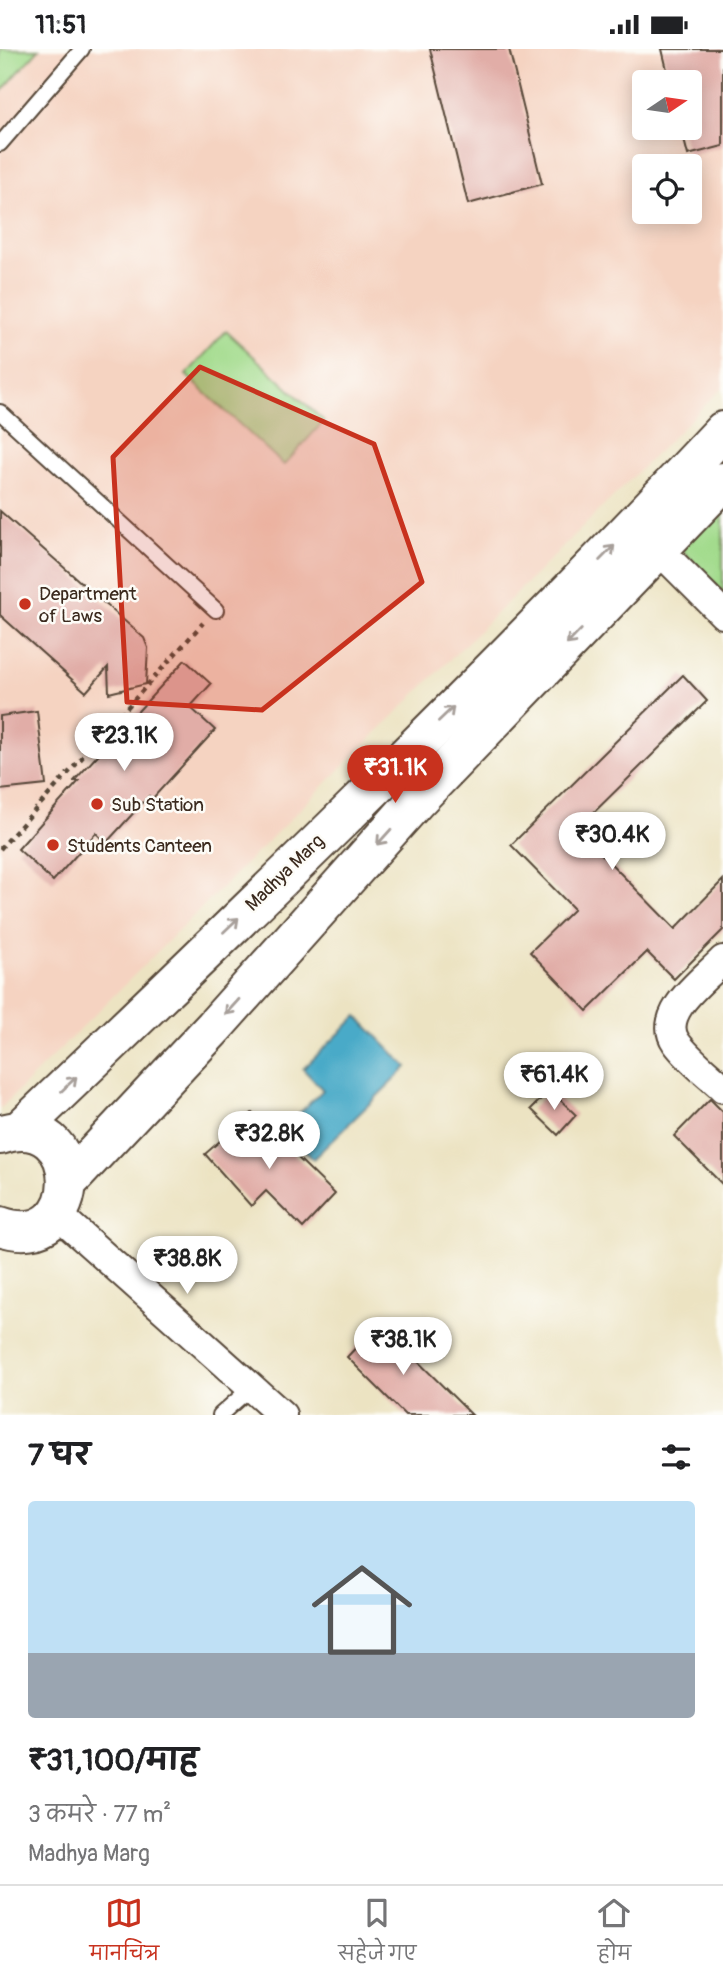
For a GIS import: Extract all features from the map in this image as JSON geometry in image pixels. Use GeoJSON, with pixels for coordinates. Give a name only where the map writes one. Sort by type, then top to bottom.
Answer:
{"type":"FeatureCollection","features":[{"type":"Feature","properties":{"kind":"main road","name":"Madhya Marg"},"geometry":{"type":"LineString","coordinates":[[10,1133],[457,703],[635,524],[723,431]]}},
{"type":"Feature","properties":{"kind":"main road"},"geometry":{"type":"LineString","coordinates":[[1,1228],[29,1230],[63,1198],[415,802],[723,482]]}},
{"type":"Feature","properties":{"kind":"main road"},"geometry":{"type":"LineString","coordinates":[[10,1133],[48,1141],[59,1151],[66,1166],[63,1198]]}},
{"type":"Feature","properties":{"kind":"street"},"geometry":{"type":"LineString","coordinates":[[658,549],[723,614]]}},
{"type":"Feature","properties":{"kind":"street"},"geometry":{"type":"LineString","coordinates":[[723,960],[675,1010],[670,1024],[675,1041],[723,1088]]}},
{"type":"Feature","properties":{"kind":"street"},"geometry":{"type":"LineString","coordinates":[[63,1198],[282,1415]]}},
{"type":"Feature","properties":{"kind":"lane"},"geometry":{"type":"LineString","coordinates":[[0,144],[82,49]]}},
{"type":"Feature","properties":{"kind":"lane"},"geometry":{"type":"LineString","coordinates":[[0,412],[216,610]]}},
{"type":"Feature","properties":{"kind":"lane"},"geometry":{"type":"LineString","coordinates":[[220,1415],[253,1386]]}},
{"type":"Feature","properties":{"kind":"path"},"geometry":{"type":"LineString","coordinates":[[0,849],[216,610]]}},
{"type":"Feature","properties":{"kind":"highlighted area"},"geometry":{"type":"Polygon","coordinates":[[[200,367],[374,444],[422,582],[262,710],[127,702],[113,457],[200,367]]]}},
{"type":"Feature","properties":{"kind":"shaded area"},"geometry":{"type":"Polygon","coordinates":[[[0,49],[723,49],[723,387],[0,1109],[0,49]]]}},
{"type":"Feature","properties":{"kind":"green space"},"geometry":{"type":"Polygon","coordinates":[[[0,49],[39,49],[0,93],[0,49]]]}},
{"type":"Feature","properties":{"kind":"green space"},"geometry":{"type":"Polygon","coordinates":[[[226,331],[324,421],[284,465],[186,375],[226,331]]]}},
{"type":"Feature","properties":{"kind":"green space"},"geometry":{"type":"Polygon","coordinates":[[[723,501],[723,592],[679,547],[723,501]]]}},
{"type":"Feature","properties":{"kind":"water"},"geometry":{"type":"Polygon","coordinates":[[[357,1016],[407,1067],[313,1159],[284,1128],[323,1090],[303,1069],[357,1016]]]}},
{"type":"Feature","properties":{"kind":"building"},"geometry":{"type":"Polygon","coordinates":[[[430,49],[509,49],[542,184],[468,204],[430,49]]]}},
{"type":"Feature","properties":{"kind":"building"},"geometry":{"type":"Polygon","coordinates":[[[662,49],[723,49],[723,146],[688,154],[684,140],[702,140],[702,70],[667,70],[662,49]]]}},
{"type":"Feature","properties":{"kind":"building","name":"Department of Laws"},"geometry":{"type":"Polygon","coordinates":[[[0,511],[144,638],[148,648],[146,684],[109,693],[108,667],[86,692],[0,615],[0,511]]]}},
{"type":"Feature","properties":{"kind":"building"},"geometry":{"type":"Polygon","coordinates":[[[185,660],[211,684],[190,707],[215,730],[152,799],[149,796],[106,843],[96,833],[53,881],[18,849],[79,781],[74,781],[185,660]]]}},
{"type":"Feature","properties":{"kind":"building"},"geometry":{"type":"Polygon","coordinates":[[[683,675],[707,701],[577,829],[675,929],[723,880],[723,930],[674,979],[647,952],[587,1011],[530,952],[574,909],[511,845],[683,675]]]}},
{"type":"Feature","properties":{"kind":"building"},"geometry":{"type":"Polygon","coordinates":[[[37,711],[46,785],[0,790],[0,716],[37,711]]]}},
{"type":"Feature","properties":{"kind":"building"},"geometry":{"type":"Polygon","coordinates":[[[550,1090],[576,1115],[558,1135],[531,1109],[550,1090]]]}},
{"type":"Feature","properties":{"kind":"building"},"geometry":{"type":"Polygon","coordinates":[[[710,1099],[723,1112],[723,1185],[674,1136],[710,1099]]]}},
{"type":"Feature","properties":{"kind":"building"},"geometry":{"type":"Polygon","coordinates":[[[252,1113],[335,1194],[303,1228],[266,1191],[251,1206],[205,1154],[252,1113]]]}},
{"type":"Feature","properties":{"kind":"building"},"geometry":{"type":"Polygon","coordinates":[[[379,1323],[472,1415],[405,1415],[347,1357],[379,1323]]]}},
{"type":"Feature","properties":{"kind":"place","name":"Department of Laws"},"geometry":{"type":"Point","coordinates":[25,604]}},
{"type":"Feature","properties":{"kind":"place","name":"Sub Station"},"geometry":{"type":"Point","coordinates":[97,804]}},
{"type":"Feature","properties":{"kind":"place","name":"Students Canteen"},"geometry":{"type":"Point","coordinates":[53,845]}}]}
